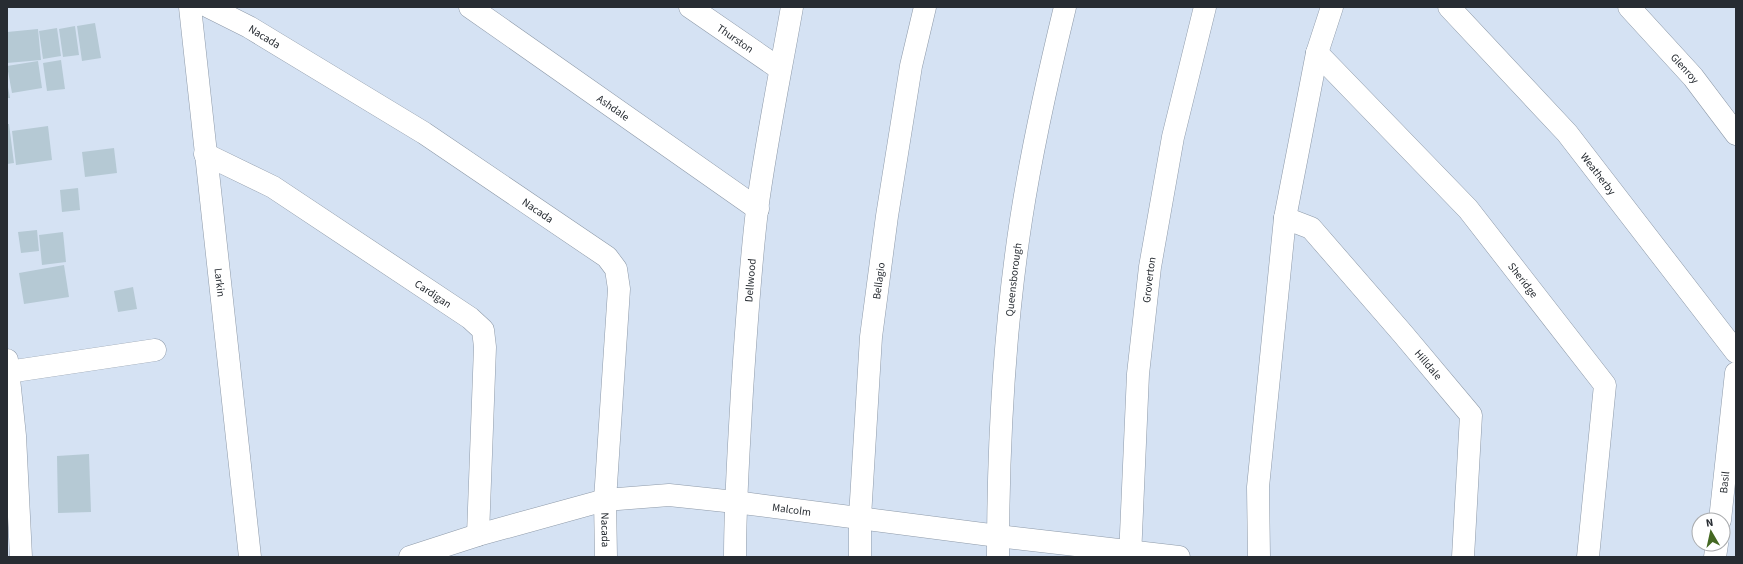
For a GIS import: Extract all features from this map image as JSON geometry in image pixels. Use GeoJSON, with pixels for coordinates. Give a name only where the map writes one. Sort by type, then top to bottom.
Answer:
{"type":"FeatureCollection","features":[{"type":"Feature","properties":{"kind":"street","name":"Larkin"},"geometry":{"type":"LineString","coordinates":[[190,7],[250,557]]}},
{"type":"Feature","properties":{"kind":"street","name":"Nacada"},"geometry":{"type":"LineString","coordinates":[[209,7],[249,27],[424,134],[607,257],[616,270],[619,289],[606,500],[606,557]]}},
{"type":"Feature","properties":{"kind":"street","name":"Ashdale"},"geometry":{"type":"LineString","coordinates":[[470,7],[758,209]]}},
{"type":"Feature","properties":{"kind":"street","name":"Thurston"},"geometry":{"type":"LineString","coordinates":[[690,7],[780,69]]}},
{"type":"Feature","properties":{"kind":"street","name":"Dellwood"},"geometry":{"type":"LineString","coordinates":[[736,557],[736,502],[746,325],[758,209],[780,69],[792,7]]}},
{"type":"Feature","properties":{"kind":"street","name":"Bellagio"},"geometry":{"type":"LineString","coordinates":[[860,557],[860,517],[871,337],[887,216],[911,66],[925,7]]}},
{"type":"Feature","properties":{"kind":"street","name":"Queensborough"},"geometry":{"type":"LineString","coordinates":[[998,546],[1003,394],[1010,312],[1020,228],[1052,60],[1065,7]]}},
{"type":"Feature","properties":{"kind":"street","name":"Groverton"},"geometry":{"type":"LineString","coordinates":[[1130,554],[1138,374],[1150,267],[1173,137],[1206,7]]}},
{"type":"Feature","properties":{"kind":"street"},"geometry":{"type":"LineString","coordinates":[[1259,557],[1258,487],[1285,218],[1317,54],[1332,7]]}},
{"type":"Feature","properties":{"kind":"street","name":"Weatherby"},"geometry":{"type":"LineString","coordinates":[[1449,7],[1567,133],[1736,352]]}},
{"type":"Feature","properties":{"kind":"street","name":"Glenroy"},"geometry":{"type":"LineString","coordinates":[[1629,7],[1693,77],[1736,134]]}},
{"type":"Feature","properties":{"kind":"street","name":"Sheridge"},"geometry":{"type":"LineString","coordinates":[[1317,54],[1468,209],[1605,385],[1588,557]]}},
{"type":"Feature","properties":{"kind":"street","name":"Cardigan"},"geometry":{"type":"LineString","coordinates":[[205,154],[273,187],[470,318],[483,330],[485,347],[478,536]]}},
{"type":"Feature","properties":{"kind":"street","name":"Hilldale"},"geometry":{"type":"LineString","coordinates":[[1285,218],[1310,228],[1403,334],[1471,415],[1462,557]]}},
{"type":"Feature","properties":{"kind":"street"},"geometry":{"type":"LineString","coordinates":[[21,557],[11,436],[8,366],[155,350]]}},
{"type":"Feature","properties":{"kind":"street","name":"Basil"},"geometry":{"type":"LineString","coordinates":[[1721,512],[1736,373]]}},
{"type":"Feature","properties":{"kind":"street","name":"Malcolm"},"geometry":{"type":"LineString","coordinates":[[410,557],[606,500],[668,495],[860,517],[998,546],[1179,557]]}},
{"type":"Feature","properties":{"kind":"building"},"geometry":{"type":"Polygon","coordinates":[[[95,23],[101,58],[82,61],[77,26],[95,23]]]}},
{"type":"Feature","properties":{"kind":"building"},"geometry":{"type":"Polygon","coordinates":[[[75,26],[79,55],[63,57],[59,29],[75,26]]]}},
{"type":"Feature","properties":{"kind":"building"},"geometry":{"type":"Polygon","coordinates":[[[57,28],[61,56],[43,59],[39,31],[57,28]]]}},
{"type":"Feature","properties":{"kind":"building"},"geometry":{"type":"Polygon","coordinates":[[[38,29],[41,60],[7,63],[7,32],[38,29]]]}},
{"type":"Feature","properties":{"kind":"building"},"geometry":{"type":"Polygon","coordinates":[[[61,60],[65,89],[47,91],[43,63],[61,60]]]}},
{"type":"Feature","properties":{"kind":"building"},"geometry":{"type":"Polygon","coordinates":[[[38,61],[42,88],[12,93],[7,66],[38,61]]]}},
{"type":"Feature","properties":{"kind":"building"},"geometry":{"type":"Polygon","coordinates":[[[7,82],[10,98],[7,98],[7,82]]]}},
{"type":"Feature","properties":{"kind":"building"},"geometry":{"type":"Polygon","coordinates":[[[7,124],[9,124],[14,163],[7,164],[7,124]]]}},
{"type":"Feature","properties":{"kind":"building"},"geometry":{"type":"Polygon","coordinates":[[[48,126],[52,160],[16,165],[12,131],[48,126]]]}},
{"type":"Feature","properties":{"kind":"building"},"geometry":{"type":"Polygon","coordinates":[[[114,148],[117,173],[85,177],[82,152],[114,148]]]}},
{"type":"Feature","properties":{"kind":"building"},"geometry":{"type":"Polygon","coordinates":[[[78,188],[80,210],[62,212],[60,190],[78,188]]]}},
{"type":"Feature","properties":{"kind":"building"},"geometry":{"type":"Polygon","coordinates":[[[37,230],[39,251],[21,253],[18,232],[37,230]]]}},
{"type":"Feature","properties":{"kind":"building"},"geometry":{"type":"Polygon","coordinates":[[[63,232],[66,262],[42,265],[39,235],[63,232]]]}},
{"type":"Feature","properties":{"kind":"building"},"geometry":{"type":"Polygon","coordinates":[[[64,265],[69,297],[24,304],[19,273],[64,265]]]}},
{"type":"Feature","properties":{"kind":"building"},"geometry":{"type":"Polygon","coordinates":[[[133,287],[137,309],[118,312],[114,291],[133,287]]]}},
{"type":"Feature","properties":{"kind":"building"},"geometry":{"type":"Polygon","coordinates":[[[89,454],[91,512],[58,513],[57,456],[89,454]]]}}]}
